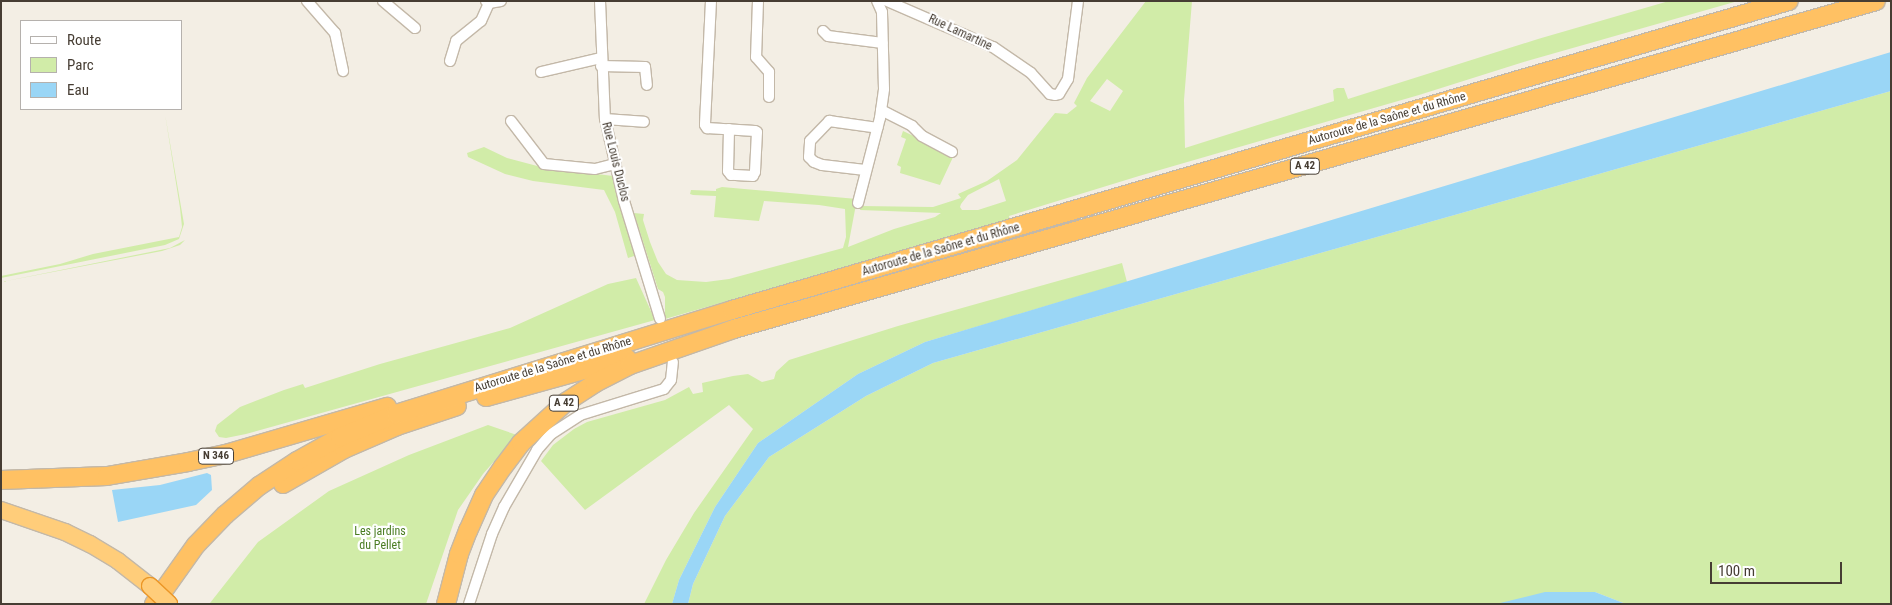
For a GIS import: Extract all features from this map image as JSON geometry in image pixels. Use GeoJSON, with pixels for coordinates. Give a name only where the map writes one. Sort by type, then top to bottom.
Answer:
{"type":"FeatureCollection","features":[{"type":"Feature","properties":{"kind":"highway","name":"Autoroute de la Saône et du Rhône"},"geometry":{"type":"LineString","coordinates":[[154,604],[196,545],[225,515],[259,486],[296,460],[340,437],[425,404],[732,310],[1789,1]]}},
{"type":"Feature","properties":{"kind":"highway","name":"Autoroute de la Saône et du Rhône"},"geometry":{"type":"LineString","coordinates":[[446,604],[458,554],[484,495],[521,443],[566,402],[594,383],[630,365],[734,329],[1876,1]]}},
{"type":"Feature","properties":{"kind":"highway"},"geometry":{"type":"LineString","coordinates":[[1,510],[65,532],[90,544],[118,561],[150,586],[169,604],[198,560],[241,514],[300,472],[344,449],[397,426],[478,399],[734,329]]}},
{"type":"Feature","properties":{"kind":"highway","name":"N 346"},"geometry":{"type":"LineString","coordinates":[[1,480],[69,479],[146,470],[226,454],[402,402],[425,404]]}},
{"type":"Feature","properties":{"kind":"highway"},"geometry":{"type":"LineString","coordinates":[[438,604],[458,554]]}},
{"type":"Feature","properties":{"kind":"street"},"geometry":{"type":"LineString","coordinates":[[307,1],[335,33],[343,71]]}},
{"type":"Feature","properties":{"kind":"street"},"geometry":{"type":"LineString","coordinates":[[384,1],[415,28]]}},
{"type":"Feature","properties":{"kind":"street"},"geometry":{"type":"LineString","coordinates":[[450,61],[456,41],[480,21],[488,2],[501,1]]}},
{"type":"Feature","properties":{"kind":"street","name":"Rue Louis Duclos"},"geometry":{"type":"LineString","coordinates":[[600,1],[601,62],[605,119],[615,164],[660,319]]}},
{"type":"Feature","properties":{"kind":"street"},"geometry":{"type":"LineString","coordinates":[[711,1],[705,125],[707,128],[729,129],[757,132],[755,172],[753,176],[731,176],[728,171],[729,129]]}},
{"type":"Feature","properties":{"kind":"street"},"geometry":{"type":"LineString","coordinates":[[758,1],[756,57],[769,72],[769,97]]}},
{"type":"Feature","properties":{"kind":"street"},"geometry":{"type":"LineString","coordinates":[[858,203],[865,170],[878,128],[884,88],[882,12],[877,1]]}},
{"type":"Feature","properties":{"kind":"street","name":"Rue Lamartine"},"geometry":{"type":"LineString","coordinates":[[887,1],[993,47],[1031,73],[1050,94],[1059,94],[1068,79],[1078,1]]}},
{"type":"Feature","properties":{"kind":"street"},"geometry":{"type":"LineString","coordinates":[[823,31],[828,36],[883,44]]}},
{"type":"Feature","properties":{"kind":"street"},"geometry":{"type":"LineString","coordinates":[[541,72],[601,62],[645,67],[647,85]]}},
{"type":"Feature","properties":{"kind":"street"},"geometry":{"type":"LineString","coordinates":[[881,110],[912,126],[922,136],[952,152]]}},
{"type":"Feature","properties":{"kind":"street"},"geometry":{"type":"LineString","coordinates":[[605,119],[644,122]]}},
{"type":"Feature","properties":{"kind":"street"},"geometry":{"type":"LineString","coordinates":[[511,121],[544,164],[595,168],[615,164]]}},
{"type":"Feature","properties":{"kind":"street"},"geometry":{"type":"LineString","coordinates":[[865,170],[822,165],[814,162],[809,157],[810,141],[829,121],[878,128]]}},
{"type":"Feature","properties":{"kind":"street"},"geometry":{"type":"LineString","coordinates":[[469,604],[483,556],[496,525],[537,450],[551,434],[580,415],[664,389],[671,380],[673,362]]}},
{"type":"Feature","properties":{"kind":"green space"},"geometry":{"type":"Polygon","coordinates":[[[1146,1],[1192,1],[1184,100],[1185,148],[1334,101],[1333,90],[1337,88],[1344,88],[1348,99],[1538,39],[1669,1],[1738,1],[1527,61],[1419,95],[1139,176],[1009,216],[1010,220],[665,319],[665,297],[663,292],[658,289],[634,213],[644,214],[643,220],[658,262],[666,274],[677,280],[706,282],[729,279],[843,248],[846,237],[845,209],[764,201],[759,221],[714,217],[716,196],[693,195],[690,194],[691,190],[716,191],[716,189],[722,187],[857,199],[848,247],[894,229],[935,217],[941,213],[860,210],[861,206],[933,207],[961,198],[958,194],[987,181],[1017,160],[1055,113],[1067,114],[1077,106],[1074,103],[1087,78],[1146,1]],[[1107,79],[1090,101],[1110,111],[1123,91],[1107,79]],[[999,179],[968,195],[961,204],[962,210],[978,210],[1006,201],[999,179]]]}},
{"type":"Feature","properties":{"kind":"green space"},"geometry":{"type":"Polygon","coordinates":[[[1891,91],[1891,604],[1626,604],[1595,592],[1496,604],[688,604],[693,584],[725,516],[769,457],[866,396],[933,363],[1891,91]]]}},
{"type":"Feature","properties":{"kind":"green space"},"geometry":{"type":"Polygon","coordinates":[[[165,114],[184,224],[179,239],[165,245],[1,278],[1,276],[60,264],[93,254],[179,237],[182,227],[180,208],[165,114]]]}},
{"type":"Feature","properties":{"kind":"green space"},"geometry":{"type":"Polygon","coordinates":[[[903,131],[954,155],[940,185],[900,173],[901,167],[897,165],[906,139],[901,137],[903,131]]]}},
{"type":"Feature","properties":{"kind":"green space"},"geometry":{"type":"Polygon","coordinates":[[[484,147],[507,158],[541,167],[613,176],[637,255],[628,258],[615,212],[604,190],[533,181],[505,174],[468,157],[467,153],[484,147]]]}},
{"type":"Feature","properties":{"kind":"green space"},"geometry":{"type":"Polygon","coordinates":[[[185,240],[180,245],[162,251],[1,282],[170,248],[185,240]]]}},
{"type":"Feature","properties":{"kind":"green space"},"geometry":{"type":"Polygon","coordinates":[[[1122,263],[1127,282],[925,342],[858,374],[758,443],[715,507],[679,580],[672,604],[644,604],[666,560],[694,513],[753,429],[729,405],[585,510],[541,461],[553,445],[587,422],[665,400],[689,387],[693,394],[703,392],[702,383],[748,374],[762,382],[774,379],[776,372],[789,360],[898,326],[1122,263]]]}},
{"type":"Feature","properties":{"kind":"green space"},"geometry":{"type":"Polygon","coordinates":[[[636,278],[655,320],[246,434],[226,438],[219,437],[215,431],[217,425],[240,407],[284,390],[303,384],[305,388],[380,364],[510,328],[608,284],[636,278]]]}},
{"type":"Feature","properties":{"kind":"green space","name":"Les jardins du Pellet"},"geometry":{"type":"Polygon","coordinates":[[[488,425],[517,435],[483,474],[458,510],[426,604],[210,603],[258,542],[329,491],[409,455],[488,425]]]}},
{"type":"Feature","properties":{"kind":"water"},"geometry":{"type":"Polygon","coordinates":[[[1891,52],[1891,91],[933,363],[866,396],[769,457],[725,516],[693,584],[688,604],[672,604],[679,580],[715,507],[758,443],[858,374],[925,342],[1891,52]]]}},
{"type":"Feature","properties":{"kind":"water"},"geometry":{"type":"Polygon","coordinates":[[[207,473],[211,475],[212,490],[196,505],[118,522],[112,490],[160,485],[207,473]]]}},
{"type":"Feature","properties":{"kind":"water"},"geometry":{"type":"Polygon","coordinates":[[[1545,592],[1595,592],[1626,604],[1496,604],[1545,592]]]}}]}
